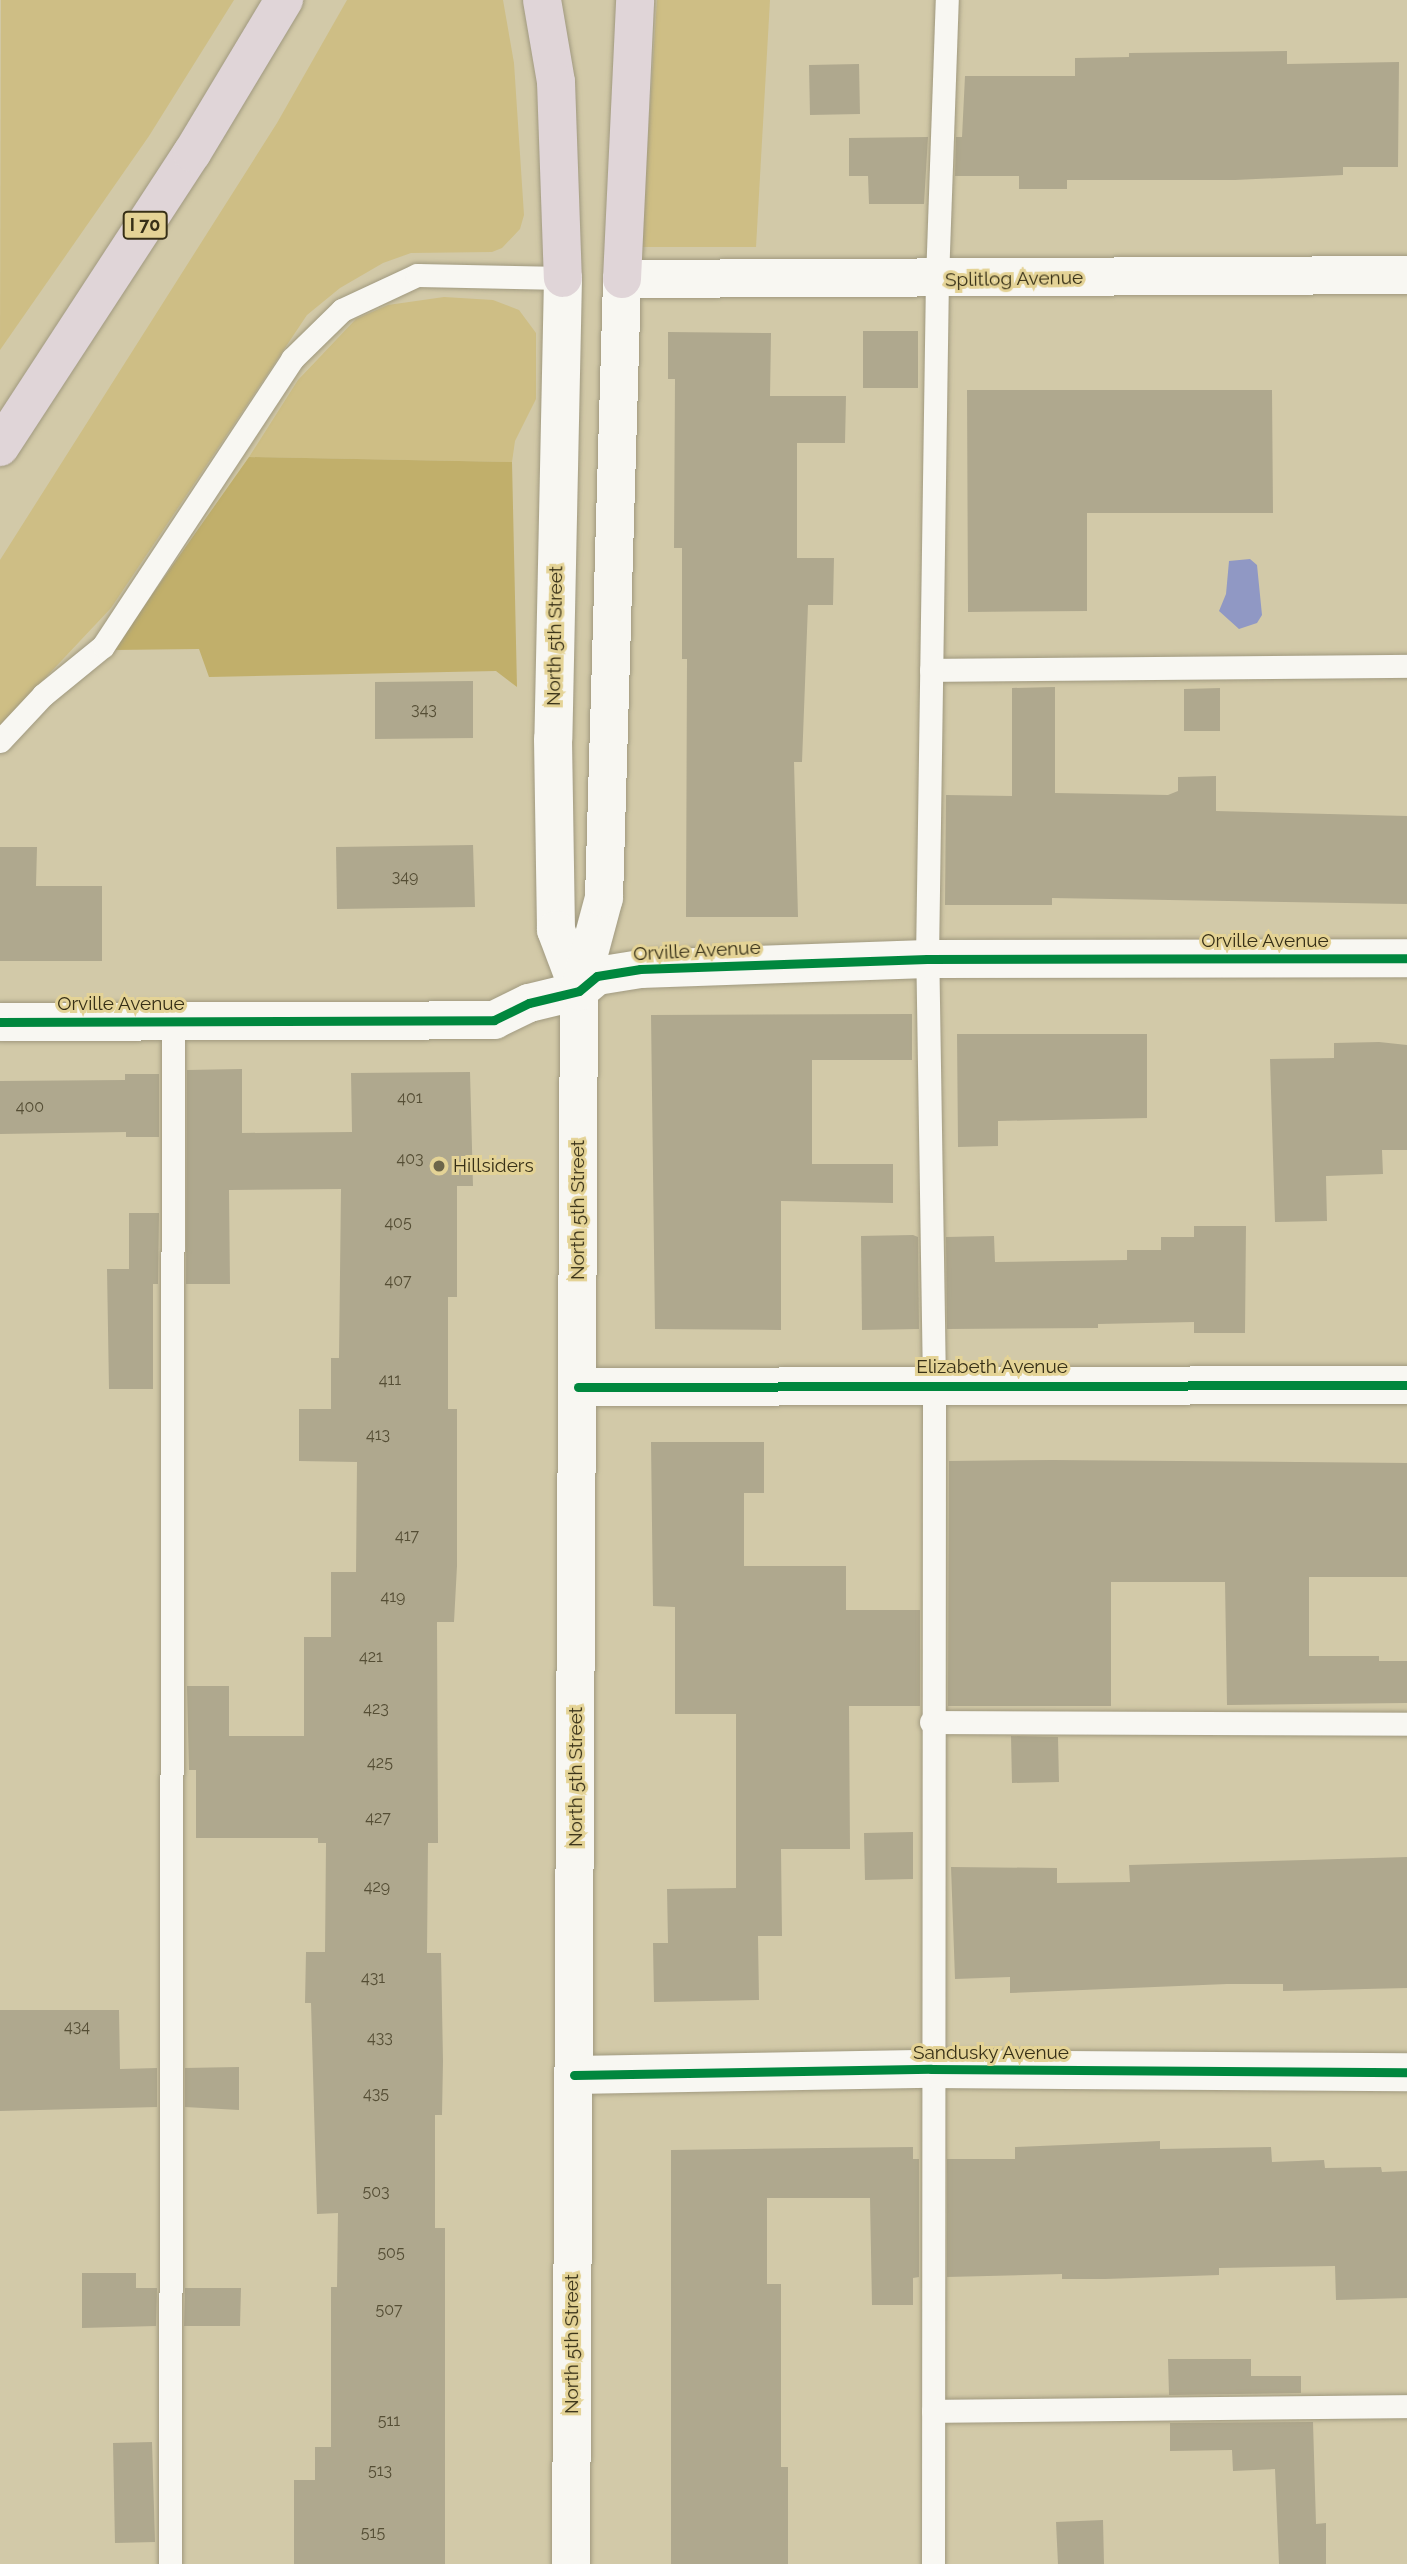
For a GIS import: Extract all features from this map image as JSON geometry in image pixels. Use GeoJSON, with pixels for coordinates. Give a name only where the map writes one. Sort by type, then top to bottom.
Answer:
{"type":"FeatureCollection","features":[{"type":"Feature","properties":{"kind":"highway","name":"I 70"},"geometry":{"type":"LineString","coordinates":[[0,447],[192,153],[284,0]]}},
{"type":"Feature","properties":{"kind":"highway"},"geometry":{"type":"LineString","coordinates":[[542,0],[556,82],[563,278]]}},
{"type":"Feature","properties":{"kind":"highway"},"geometry":{"type":"LineString","coordinates":[[622,279],[635,0]]}},
{"type":"Feature","properties":{"kind":"street","name":"Splitlog Avenue"},"geometry":{"type":"LineString","coordinates":[[622,279],[937,280],[1407,275]]}},
{"type":"Feature","properties":{"kind":"street","name":"North 5th Street"},"geometry":{"type":"LineString","coordinates":[[563,278],[553,739],[556,930],[579,991]]}},
{"type":"Feature","properties":{"kind":"street","name":"North 5th Street"},"geometry":{"type":"LineString","coordinates":[[571,2564],[579,991],[604,898],[622,279]]}},
{"type":"Feature","properties":{"kind":"street","name":"Orville Avenue"},"geometry":{"type":"LineString","coordinates":[[0,1022],[494,1020],[529,1003],[579,991],[597,976],[640,969],[927,959],[1407,958]]}},
{"type":"Feature","properties":{"kind":"street","name":"Elizabeth Avenue"},"geometry":{"type":"LineString","coordinates":[[578,1387],[934,1384],[1407,1385]]}},
{"type":"Feature","properties":{"kind":"street","name":"Sandusky Avenue"},"geometry":{"type":"LineString","coordinates":[[575,2075],[931,2069],[1407,2072]]}},
{"type":"Feature","properties":{"kind":"lane"},"geometry":{"type":"LineString","coordinates":[[933,2564],[931,1722],[934,1384],[927,959],[937,280],[947,0]]}},
{"type":"Feature","properties":{"kind":"lane"},"geometry":{"type":"LineString","coordinates":[[0,741],[43,695],[103,646],[292,359],[342,310],[417,275],[563,278]]}},
{"type":"Feature","properties":{"kind":"lane"},"geometry":{"type":"LineString","coordinates":[[931,670],[1407,666]]}},
{"type":"Feature","properties":{"kind":"lane"},"geometry":{"type":"LineString","coordinates":[[170,2564],[173,1021]]}},
{"type":"Feature","properties":{"kind":"lane"},"geometry":{"type":"LineString","coordinates":[[931,1722],[1407,1724]]}},
{"type":"Feature","properties":{"kind":"lane"},"geometry":{"type":"LineString","coordinates":[[933,2411],[1407,2406]]}},
{"type":"Feature","properties":{"kind":"shaded area"},"geometry":{"type":"Polygon","coordinates":[[[1,0],[234,0],[149,136],[0,350],[1,0]]]}},
{"type":"Feature","properties":{"kind":"shaded area"},"geometry":{"type":"Polygon","coordinates":[[[347,0],[503,0],[514,63],[524,215],[520,229],[502,248],[492,252],[411,253],[383,263],[340,288],[307,315],[111,608],[0,726],[0,560],[277,123],[347,0]]]}},
{"type":"Feature","properties":{"kind":"shaded area"},"geometry":{"type":"Polygon","coordinates":[[[657,0],[770,0],[756,247],[641,247],[657,0]]]}},
{"type":"Feature","properties":{"kind":"shaded area"},"geometry":{"type":"Polygon","coordinates":[[[444,297],[493,300],[519,310],[536,333],[536,399],[515,441],[512,462],[249,457],[298,380],[356,319],[388,305],[444,297]]]}},
{"type":"Feature","properties":{"kind":"shaded area"},"geometry":{"type":"Polygon","coordinates":[[[249,457],[512,462],[517,687],[496,671],[209,677],[199,649],[113,650],[249,457]]]}},
{"type":"Feature","properties":{"kind":"water"},"geometry":{"type":"Polygon","coordinates":[[[1250,559],[1257,565],[1262,615],[1257,623],[1239,629],[1219,611],[1226,594],[1229,561],[1250,559]]]}},
{"type":"Feature","properties":{"kind":"building"},"geometry":{"type":"Polygon","coordinates":[[[1287,51],[1287,64],[1399,62],[1398,167],[1343,167],[1343,175],[1235,180],[1067,180],[1067,189],[1019,189],[1019,176],[955,176],[956,137],[962,137],[965,76],[1075,76],[1075,58],[1129,57],[1129,53],[1287,51]]]}},
{"type":"Feature","properties":{"kind":"building"},"geometry":{"type":"Polygon","coordinates":[[[859,64],[860,114],[810,115],[809,65],[859,64]]]}},
{"type":"Feature","properties":{"kind":"building"},"geometry":{"type":"Polygon","coordinates":[[[928,137],[924,204],[869,204],[868,176],[849,176],[849,138],[928,137]]]}},
{"type":"Feature","properties":{"kind":"building"},"geometry":{"type":"Polygon","coordinates":[[[863,331],[918,331],[918,388],[863,388],[863,331]]]}},
{"type":"Feature","properties":{"kind":"building"},"geometry":{"type":"Polygon","coordinates":[[[668,332],[771,333],[770,396],[846,396],[845,443],[797,443],[797,558],[834,558],[833,605],[808,605],[802,762],[794,762],[798,917],[686,917],[687,659],[682,659],[682,548],[674,548],[675,379],[668,379],[668,332]]]}},
{"type":"Feature","properties":{"kind":"building"},"geometry":{"type":"Polygon","coordinates":[[[967,390],[1272,390],[1273,513],[1087,513],[1087,611],[968,612],[967,390]]]}},
{"type":"Feature","properties":{"kind":"building"},"geometry":{"type":"Polygon","coordinates":[[[473,681],[473,738],[375,739],[375,682],[473,681]]]}},
{"type":"Feature","properties":{"kind":"building"},"geometry":{"type":"Polygon","coordinates":[[[1055,687],[1055,793],[1168,795],[1178,791],[1178,777],[1216,776],[1216,811],[1407,816],[1407,904],[1052,898],[1052,905],[945,905],[946,795],[1012,796],[1012,688],[1055,687]]]}},
{"type":"Feature","properties":{"kind":"building"},"geometry":{"type":"Polygon","coordinates":[[[1220,688],[1220,731],[1184,731],[1184,689],[1220,688]]]}},
{"type":"Feature","properties":{"kind":"building"},"geometry":{"type":"Polygon","coordinates":[[[473,845],[475,907],[337,909],[336,847],[473,845]]]}},
{"type":"Feature","properties":{"kind":"building"},"geometry":{"type":"Polygon","coordinates":[[[0,847],[37,847],[36,886],[102,886],[102,961],[0,961],[0,847]]]}},
{"type":"Feature","properties":{"kind":"building"},"geometry":{"type":"Polygon","coordinates":[[[912,1014],[912,1060],[812,1060],[812,1164],[893,1164],[893,1203],[781,1201],[781,1330],[655,1329],[651,1015],[912,1014]]]}},
{"type":"Feature","properties":{"kind":"building"},"geometry":{"type":"Polygon","coordinates":[[[957,1034],[1147,1034],[1147,1118],[998,1121],[998,1146],[958,1147],[957,1034]]]}},
{"type":"Feature","properties":{"kind":"building"},"geometry":{"type":"Polygon","coordinates":[[[1379,1042],[1407,1045],[1407,1150],[1382,1150],[1383,1174],[1326,1176],[1327,1221],[1275,1222],[1270,1059],[1334,1058],[1334,1043],[1379,1042]]]}},
{"type":"Feature","properties":{"kind":"building"},"geometry":{"type":"Polygon","coordinates":[[[242,1069],[242,1133],[352,1132],[351,1073],[470,1072],[473,1186],[457,1186],[457,1297],[448,1297],[448,1409],[457,1409],[457,1566],[454,1622],[437,1622],[438,1843],[428,1843],[427,1953],[441,1953],[442,2115],[435,2115],[435,2228],[445,2228],[445,2564],[294,2564],[294,2480],[315,2480],[315,2447],[331,2447],[331,2287],[337,2287],[338,2213],[317,2214],[311,2003],[305,2003],[306,1952],[325,1952],[326,1843],[318,1843],[318,1838],[196,1838],[196,1770],[189,1770],[187,1686],[229,1686],[229,1736],[304,1736],[304,1637],[331,1637],[331,1572],[356,1572],[357,1462],[299,1461],[299,1409],[331,1409],[331,1358],[339,1358],[341,1189],[229,1190],[230,1284],[186,1284],[187,1070],[242,1069]]]}},
{"type":"Feature","properties":{"kind":"building"},"geometry":{"type":"Polygon","coordinates":[[[125,1074],[159,1074],[159,1137],[126,1137],[126,1132],[0,1134],[0,1081],[125,1080],[125,1074]]]}},
{"type":"Feature","properties":{"kind":"building"},"geometry":{"type":"Polygon","coordinates":[[[129,1213],[159,1213],[158,1284],[153,1284],[153,1389],[109,1389],[107,1269],[129,1269],[129,1213]]]}},
{"type":"Feature","properties":{"kind":"building"},"geometry":{"type":"Polygon","coordinates":[[[1194,1226],[1246,1226],[1245,1333],[1194,1333],[1194,1322],[1098,1324],[1098,1328],[947,1329],[946,1237],[994,1236],[995,1262],[1127,1260],[1127,1250],[1161,1250],[1161,1237],[1194,1237],[1194,1226]]]}},
{"type":"Feature","properties":{"kind":"building"},"geometry":{"type":"Polygon","coordinates":[[[861,1236],[918,1237],[919,1329],[862,1330],[861,1236]]]}},
{"type":"Feature","properties":{"kind":"building"},"geometry":{"type":"Polygon","coordinates":[[[651,1442],[764,1442],[764,1493],[744,1493],[744,1566],[846,1566],[846,1610],[920,1610],[920,1706],[849,1706],[850,1849],[781,1849],[782,1936],[758,1936],[759,2000],[654,2002],[653,1943],[668,1943],[667,1889],[736,1888],[736,1714],[675,1714],[675,1607],[653,1606],[651,1442]]]}},
{"type":"Feature","properties":{"kind":"building"},"geometry":{"type":"Polygon","coordinates":[[[949,1461],[1407,1463],[1407,1577],[1309,1577],[1309,1656],[1379,1656],[1379,1661],[1407,1661],[1407,1703],[1227,1705],[1225,1582],[1111,1582],[1111,1706],[948,1706],[949,1461]]]}},
{"type":"Feature","properties":{"kind":"building"},"geometry":{"type":"Polygon","coordinates":[[[1011,1736],[1058,1737],[1059,1782],[1012,1783],[1011,1736]]]}},
{"type":"Feature","properties":{"kind":"building"},"geometry":{"type":"Polygon","coordinates":[[[913,1832],[913,1879],[865,1880],[864,1833],[913,1832]]]}},
{"type":"Feature","properties":{"kind":"building"},"geometry":{"type":"Polygon","coordinates":[[[1407,1857],[1407,1988],[1283,1991],[1283,1984],[1227,1984],[1010,1993],[1010,1977],[955,1979],[951,1867],[1057,1868],[1057,1883],[1130,1882],[1129,1865],[1407,1857]]]}},
{"type":"Feature","properties":{"kind":"building"},"geometry":{"type":"Polygon","coordinates":[[[0,2010],[119,2010],[120,2069],[157,2068],[157,2107],[0,2111],[0,2010]]]}},
{"type":"Feature","properties":{"kind":"building"},"geometry":{"type":"Polygon","coordinates":[[[239,2067],[239,2110],[185,2107],[185,2068],[239,2067]]]}},
{"type":"Feature","properties":{"kind":"building"},"geometry":{"type":"Polygon","coordinates":[[[1160,2141],[1160,2149],[1271,2147],[1272,2162],[1324,2160],[1325,2168],[1381,2167],[1382,2172],[1407,2171],[1407,2298],[1336,2300],[1335,2266],[1219,2268],[1219,2275],[1105,2279],[1062,2279],[1062,2274],[947,2277],[947,2159],[1015,2159],[1015,2147],[1160,2141]]]}},
{"type":"Feature","properties":{"kind":"building"},"geometry":{"type":"Polygon","coordinates":[[[913,2147],[913,2159],[919,2159],[919,2277],[913,2278],[913,2305],[872,2305],[870,2198],[767,2198],[767,2284],[781,2284],[781,2467],[788,2467],[788,2564],[671,2564],[671,2150],[913,2147]]]}},
{"type":"Feature","properties":{"kind":"building"},"geometry":{"type":"Polygon","coordinates":[[[82,2273],[136,2273],[136,2288],[157,2288],[156,2326],[82,2328],[82,2273]]]}},
{"type":"Feature","properties":{"kind":"building"},"geometry":{"type":"Polygon","coordinates":[[[185,2288],[241,2288],[240,2326],[184,2326],[185,2288]]]}},
{"type":"Feature","properties":{"kind":"building"},"geometry":{"type":"Polygon","coordinates":[[[1168,2359],[1251,2359],[1251,2376],[1301,2376],[1301,2393],[1169,2395],[1168,2359]]]}},
{"type":"Feature","properties":{"kind":"building"},"geometry":{"type":"Polygon","coordinates":[[[1313,2422],[1316,2524],[1326,2523],[1326,2564],[1279,2564],[1275,2469],[1233,2471],[1232,2450],[1170,2451],[1170,2423],[1313,2422]]]}},
{"type":"Feature","properties":{"kind":"building"},"geometry":{"type":"Polygon","coordinates":[[[152,2442],[155,2542],[115,2543],[113,2443],[152,2442]]]}},
{"type":"Feature","properties":{"kind":"building"},"geometry":{"type":"Polygon","coordinates":[[[1103,2520],[1104,2564],[1058,2564],[1056,2522],[1103,2520]]]}},
{"type":"Feature","properties":{"kind":"cycle path"},"geometry":{"type":"LineString","coordinates":[[0,1022],[494,1020],[529,1003],[579,991],[597,976],[640,969],[927,959],[1407,958]]}},
{"type":"Feature","properties":{"kind":"cycle path"},"geometry":{"type":"LineString","coordinates":[[578,1387],[1407,1385]]}},
{"type":"Feature","properties":{"kind":"cycle path"},"geometry":{"type":"LineString","coordinates":[[574,2075],[931,2069],[1407,2072]]}},
{"type":"Feature","properties":{"kind":"place","name":"Hillsiders"},"geometry":{"type":"Point","coordinates":[439,1166]}}]}
